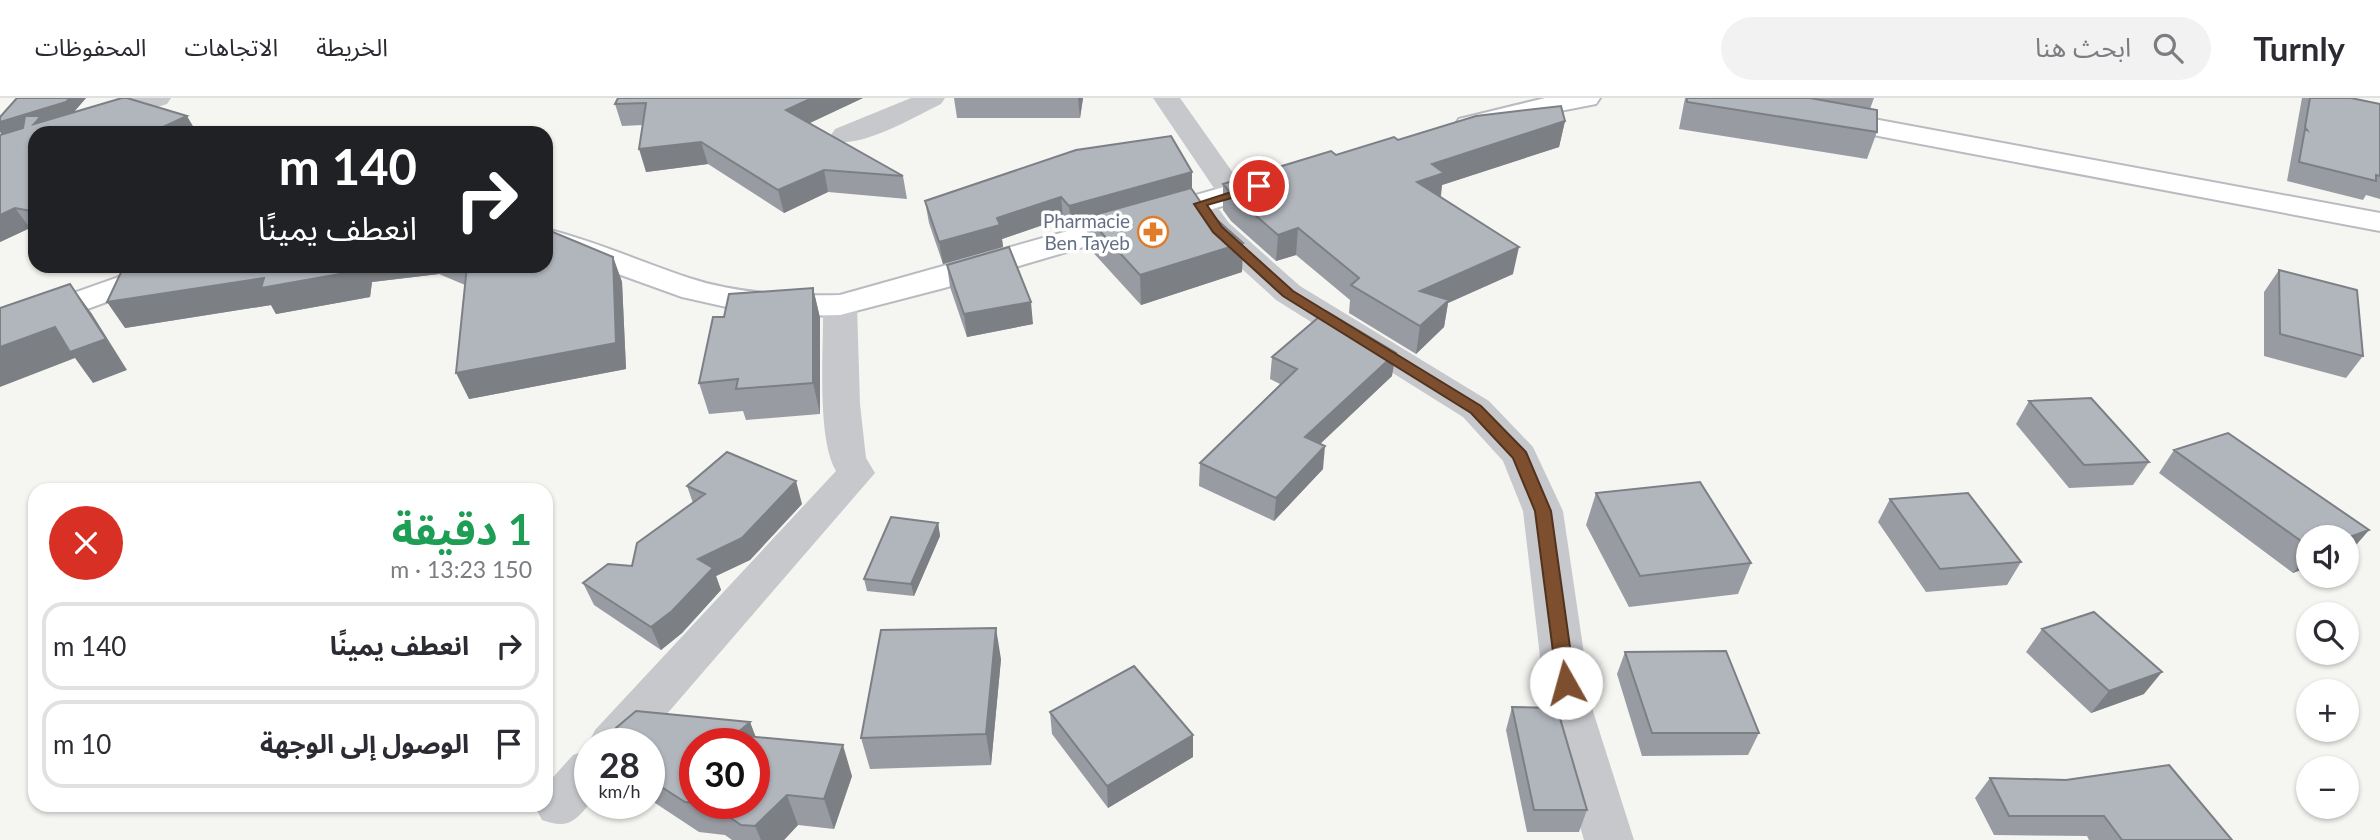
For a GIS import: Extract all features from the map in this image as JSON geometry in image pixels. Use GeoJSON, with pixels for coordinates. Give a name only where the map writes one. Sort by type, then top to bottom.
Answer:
{"type":"FeatureCollection","features":[{"type":"Feature","properties":{"kind":"main road"},"geometry":{"type":"LineString","coordinates":[[1448,131],[1515,112],[1587,98]]}},
{"type":"Feature","properties":{"kind":"main road"},"geometry":{"type":"LineString","coordinates":[[1803,114],[2380,222]]}},
{"type":"Feature","properties":{"kind":"main road"},"geometry":{"type":"LineString","coordinates":[[553,240],[682,287],[728,298],[757,304],[840,305],[932,281],[1300,174]]}},
{"type":"Feature","properties":{"kind":"main road"},"geometry":{"type":"LineString","coordinates":[[0,331],[127,283],[161,273]]}},
{"type":"Feature","properties":{"kind":"street"},"geometry":{"type":"LineString","coordinates":[[67,126],[158,98]]}},
{"type":"Feature","properties":{"kind":"street"},"geometry":{"type":"LineString","coordinates":[[845,135],[889,119],[932,98]]}},
{"type":"Feature","properties":{"kind":"street"},"geometry":{"type":"LineString","coordinates":[[1166,98],[1217,199],[1218,230],[1288,293],[1476,409],[1520,456],[1543,511],[1569,708],[1609,840]]}},
{"type":"Feature","properties":{"kind":"street"},"geometry":{"type":"LineString","coordinates":[[626,728],[856,473],[847,458],[843,418],[840,305]]}},
{"type":"Feature","properties":{"kind":"street"},"geometry":{"type":"LineString","coordinates":[[559,805],[574,788]]}},
{"type":"Feature","properties":{"kind":"building"},"geometry":{"type":"Polygon","coordinates":[[[17,98],[70,98],[66,102],[0,122],[0,117],[17,98]]]}},
{"type":"Feature","properties":{"kind":"building"},"geometry":{"type":"Polygon","coordinates":[[[122,98],[187,116],[165,126],[28,126],[28,210],[15,208],[0,215],[0,135],[23,128],[25,116],[41,116],[34,124],[122,98]]]}},
{"type":"Feature","properties":{"kind":"building"},"geometry":{"type":"Polygon","coordinates":[[[618,98],[812,98],[786,110],[903,176],[824,170],[778,190],[701,142],[639,149],[646,103],[615,104],[618,98]]]}},
{"type":"Feature","properties":{"kind":"building"},"geometry":{"type":"Polygon","coordinates":[[[1687,98],[1810,98],[1877,110],[1877,132],[1687,102],[1687,98]]]}},
{"type":"Feature","properties":{"kind":"building"},"geometry":{"type":"Polygon","coordinates":[[[2310,98],[2351,98],[2380,104],[2380,176],[2376,175],[2376,181],[2299,162],[2305,129],[2307,130],[2305,127],[2310,98]]]}},
{"type":"Feature","properties":{"kind":"building"},"geometry":{"type":"Polygon","coordinates":[[[1561,106],[1565,121],[1432,164],[1444,173],[1417,182],[1519,247],[1420,291],[1449,300],[1420,326],[1351,285],[1359,278],[1298,228],[1278,235],[1223,184],[1331,151],[1336,155],[1394,137],[1398,140],[1476,116],[1561,106]]]}},
{"type":"Feature","properties":{"kind":"building"},"geometry":{"type":"Polygon","coordinates":[[[1171,136],[1192,172],[1069,206],[1061,197],[997,218],[1000,225],[939,242],[925,201],[1076,150],[1171,136]]]}},
{"type":"Feature","properties":{"kind":"building"},"geometry":{"type":"Polygon","coordinates":[[[1191,188],[1206,210],[1243,243],[1140,275],[1087,217],[1191,188]]]}},
{"type":"Feature","properties":{"kind":"building"},"geometry":{"type":"Polygon","coordinates":[[[553,232],[613,257],[616,343],[456,373],[466,273],[553,273],[553,232]]]}},
{"type":"Feature","properties":{"kind":"building"},"geometry":{"type":"Polygon","coordinates":[[[1009,247],[1031,302],[964,314],[947,265],[1009,247]]]}},
{"type":"Feature","properties":{"kind":"building"},"geometry":{"type":"Polygon","coordinates":[[[2279,270],[2357,290],[2363,356],[2280,334],[2279,270]]]}},
{"type":"Feature","properties":{"kind":"building"},"geometry":{"type":"Polygon","coordinates":[[[121,273],[346,273],[261,288],[264,278],[107,302],[121,273]]]}},
{"type":"Feature","properties":{"kind":"building"},"geometry":{"type":"Polygon","coordinates":[[[70,284],[106,339],[70,352],[55,327],[0,347],[0,308],[70,284]]]}},
{"type":"Feature","properties":{"kind":"building"},"geometry":{"type":"Polygon","coordinates":[[[813,288],[813,383],[736,389],[738,379],[699,383],[713,317],[724,317],[729,294],[813,288]]]}},
{"type":"Feature","properties":{"kind":"building"},"geometry":{"type":"Polygon","coordinates":[[[1326,311],[1396,353],[1305,437],[1325,446],[1276,498],[1200,463],[1297,369],[1272,357],[1326,311]]]}},
{"type":"Feature","properties":{"kind":"building"},"geometry":{"type":"Polygon","coordinates":[[[2091,398],[2149,462],[2084,465],[2029,401],[2091,398]]]}},
{"type":"Feature","properties":{"kind":"building"},"geometry":{"type":"Polygon","coordinates":[[[2228,433],[2369,530],[2359,534],[2359,525],[2296,525],[2296,537],[2174,450],[2228,433]]]}},
{"type":"Feature","properties":{"kind":"building"},"geometry":{"type":"Polygon","coordinates":[[[727,452],[796,481],[742,538],[698,559],[713,568],[672,611],[651,627],[583,583],[608,564],[632,566],[637,543],[705,494],[687,486],[727,452]]]}},
{"type":"Feature","properties":{"kind":"building"},"geometry":{"type":"Polygon","coordinates":[[[1700,482],[1751,563],[1640,576],[1596,493],[1700,482]]]}},
{"type":"Feature","properties":{"kind":"building"},"geometry":{"type":"Polygon","coordinates":[[[1968,493],[2021,562],[1940,569],[1890,499],[1968,493]]]}},
{"type":"Feature","properties":{"kind":"building"},"geometry":{"type":"Polygon","coordinates":[[[891,517],[938,523],[911,584],[864,579],[891,517]]]}},
{"type":"Feature","properties":{"kind":"building"},"geometry":{"type":"Polygon","coordinates":[[[2094,612],[2162,672],[2109,691],[2042,629],[2094,612]]]}},
{"type":"Feature","properties":{"kind":"building"},"geometry":{"type":"Polygon","coordinates":[[[996,628],[986,734],[861,738],[881,630],[996,628]]]}},
{"type":"Feature","properties":{"kind":"building"},"geometry":{"type":"Polygon","coordinates":[[[1726,651],[1759,733],[1652,733],[1625,652],[1726,651]]]}},
{"type":"Feature","properties":{"kind":"building"},"geometry":{"type":"Polygon","coordinates":[[[1134,666],[1193,735],[1107,786],[1050,712],[1134,666]]]}},
{"type":"Feature","properties":{"kind":"building"},"geometry":{"type":"Polygon","coordinates":[[[1512,707],[1557,708],[1587,810],[1534,810],[1512,707]]]}},
{"type":"Feature","properties":{"kind":"building"},"geometry":{"type":"Polygon","coordinates":[[[636,711],[750,722],[743,728],[679,728],[679,798],[665,789],[665,728],[616,728],[636,711]]]}},
{"type":"Feature","properties":{"kind":"building"},"geometry":{"type":"Polygon","coordinates":[[[770,738],[843,745],[824,799],[787,795],[770,811],[770,738]]]}},
{"type":"Feature","properties":{"kind":"building"},"geometry":{"type":"Polygon","coordinates":[[[2169,765],[2232,840],[2122,840],[2104,816],[2009,816],[1990,778],[2066,780],[2169,765]]]}},
{"type":"Feature","properties":{"kind":"building"},"geometry":{"type":"Polygon","coordinates":[[[732,819],[762,819],[755,826],[741,825],[732,819]]]}},
{"type":"Feature","properties":{"kind":"place","name":"Pharmacie Ben Tayeb"},"geometry":{"type":"Point","coordinates":[1153,232]}},
{"type":"Feature","properties":{"kind":"route"},"geometry":{"type":"LineString","coordinates":[[1259,186],[1200,204],[1218,230],[1288,293],[1476,409],[1520,456],[1543,511],[1566,683]]}}]}
